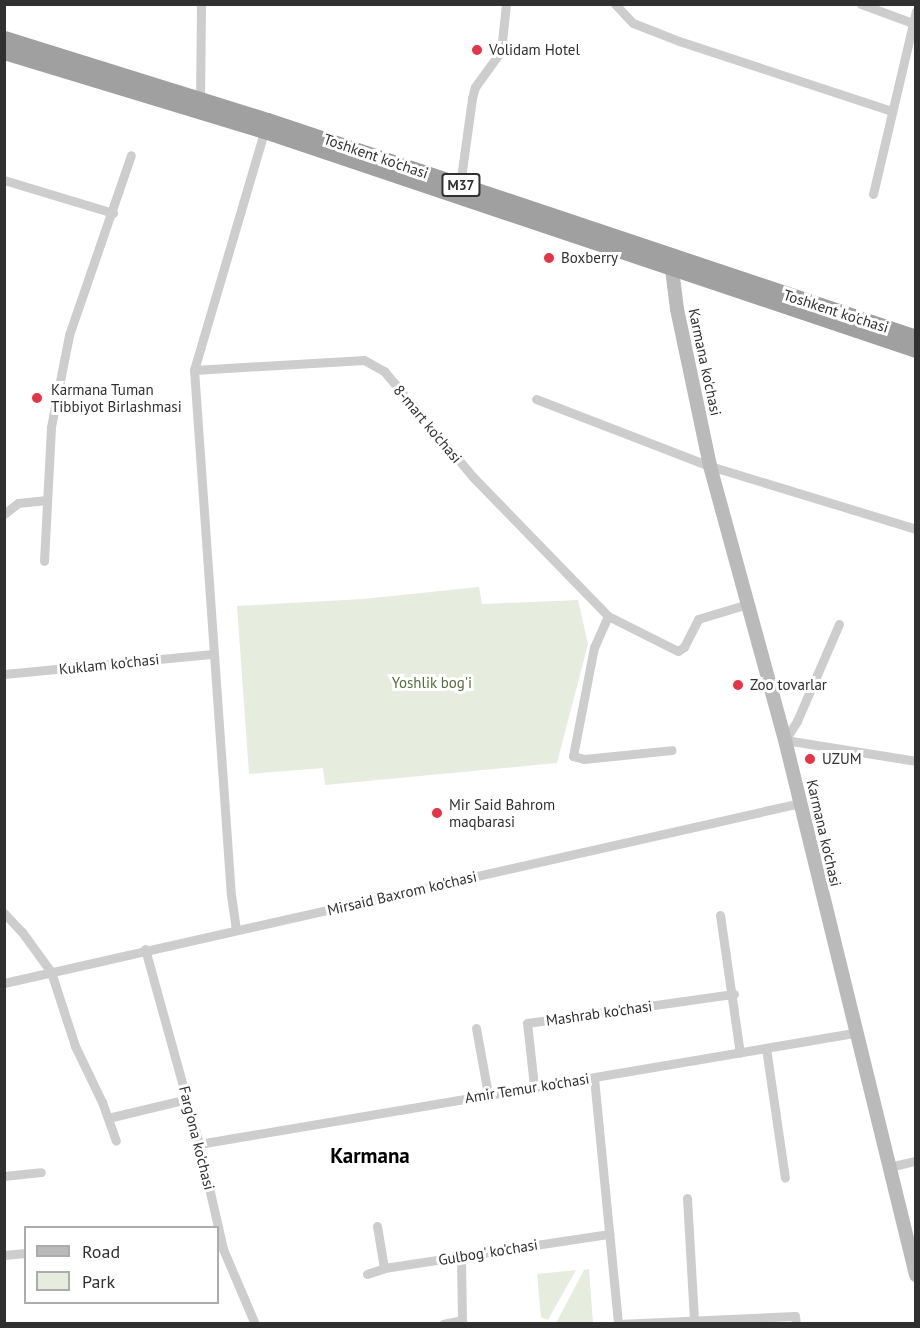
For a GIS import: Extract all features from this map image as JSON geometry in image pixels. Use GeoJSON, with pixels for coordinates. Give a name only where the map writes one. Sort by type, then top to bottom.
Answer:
{"type":"FeatureCollection","features":[{"type":"Feature","properties":{"kind":"highway","name":"Toshkent ko'chasi"},"geometry":{"type":"LineString","coordinates":[[4,38],[199,105]]}},
{"type":"Feature","properties":{"kind":"highway","name":"Toshkent ko'chasi"},"geometry":{"type":"LineString","coordinates":[[4,52],[199,105],[460,184],[915,350]]}},
{"type":"Feature","properties":{"kind":"highway","name":"Toshkent ko'chasi"},"geometry":{"type":"LineString","coordinates":[[266,125],[674,263],[915,337]]}},
{"type":"Feature","properties":{"kind":"main road","name":"Karmana ko'chasi"},"geometry":{"type":"LineString","coordinates":[[674,263],[677,309],[710,466],[785,740],[854,1033],[914,1261],[915,1275]]}},
{"type":"Feature","properties":{"kind":"street"},"geometry":{"type":"LineString","coordinates":[[199,105],[201,4]]}},
{"type":"Feature","properties":{"kind":"street"},"geometry":{"type":"LineString","coordinates":[[460,184],[472,98],[476,87],[501,51],[506,4]]}},
{"type":"Feature","properties":{"kind":"street"},"geometry":{"type":"LineString","coordinates":[[861,4],[913,23]]}},
{"type":"Feature","properties":{"kind":"street"},"geometry":{"type":"LineString","coordinates":[[619,6],[633,23],[679,42],[892,111]]}},
{"type":"Feature","properties":{"kind":"street"},"geometry":{"type":"LineString","coordinates":[[873,195],[915,11]]}},
{"type":"Feature","properties":{"kind":"street"},"geometry":{"type":"LineString","coordinates":[[236,930],[231,896],[194,370],[266,125]]}},
{"type":"Feature","properties":{"kind":"street"},"geometry":{"type":"LineString","coordinates":[[44,561],[51,428],[69,335],[131,155]]}},
{"type":"Feature","properties":{"kind":"street"},"geometry":{"type":"LineString","coordinates":[[4,180],[112,213]]}},
{"type":"Feature","properties":{"kind":"street","name":"8-mart ko'chasi"},"geometry":{"type":"LineString","coordinates":[[194,370],[364,360],[384,371],[472,476],[608,616],[678,651],[684,647],[698,620],[748,604]]}},
{"type":"Feature","properties":{"kind":"street"},"geometry":{"type":"LineString","coordinates":[[536,399],[710,466],[915,529]]}},
{"type":"Feature","properties":{"kind":"street"},"geometry":{"type":"LineString","coordinates":[[4,514],[18,503],[47,500]]}},
{"type":"Feature","properties":{"kind":"street"},"geometry":{"type":"LineString","coordinates":[[608,616],[594,646],[573,756],[584,759],[672,750]]}},
{"type":"Feature","properties":{"kind":"street"},"geometry":{"type":"LineString","coordinates":[[839,624],[797,721],[785,740],[915,760]]}},
{"type":"Feature","properties":{"kind":"street","name":"Kuklam ko'chasi"},"geometry":{"type":"LineString","coordinates":[[4,674],[213,654]]}},
{"type":"Feature","properties":{"kind":"street","name":"Mirsaid Baxrom ko'chasi"},"geometry":{"type":"LineString","coordinates":[[4,983],[145,949],[800,803]]}},
{"type":"Feature","properties":{"kind":"street"},"geometry":{"type":"LineString","coordinates":[[4,913],[22,932],[51,972],[75,1046],[116,1141]]}},
{"type":"Feature","properties":{"kind":"street"},"geometry":{"type":"LineString","coordinates":[[720,915],[734,994],[740,1053]]}},
{"type":"Feature","properties":{"kind":"street","name":"Farg'ona ko'chasi"},"geometry":{"type":"LineString","coordinates":[[145,949],[188,1099],[215,1226]]}},
{"type":"Feature","properties":{"kind":"street","name":"Mashrab ko'chasi"},"geometry":{"type":"LineString","coordinates":[[534,1086],[527,1023],[734,994]]}},
{"type":"Feature","properties":{"kind":"street"},"geometry":{"type":"LineString","coordinates":[[476,1028],[488,1094]]}},
{"type":"Feature","properties":{"kind":"street","name":"Amir Temur ko'chasi"},"geometry":{"type":"LineString","coordinates":[[199,1144],[854,1033]]}},
{"type":"Feature","properties":{"kind":"street"},"geometry":{"type":"LineString","coordinates":[[766,1048],[785,1178]]}},
{"type":"Feature","properties":{"kind":"street"},"geometry":{"type":"LineString","coordinates":[[594,1078],[618,1323],[795,1316],[796,1323]]}},
{"type":"Feature","properties":{"kind":"street"},"geometry":{"type":"LineString","coordinates":[[108,1118],[188,1099]]}},
{"type":"Feature","properties":{"kind":"street"},"geometry":{"type":"LineString","coordinates":[[889,1167],[915,1161]]}},
{"type":"Feature","properties":{"kind":"street"},"geometry":{"type":"LineString","coordinates":[[4,1176],[41,1172]]}},
{"type":"Feature","properties":{"kind":"street"},"geometry":{"type":"LineString","coordinates":[[687,1198],[694,1320]]}},
{"type":"Feature","properties":{"kind":"street"},"geometry":{"type":"LineString","coordinates":[[377,1226],[384,1268]]}},
{"type":"Feature","properties":{"kind":"street","name":"Gulbog' ko'chasi"},"geometry":{"type":"LineString","coordinates":[[367,1274],[384,1268],[609,1234]]}},
{"type":"Feature","properties":{"kind":"street","name":"Farg'ona ko'chasi"},"geometry":{"type":"LineString","coordinates":[[220,1250],[255,1323]]}},
{"type":"Feature","properties":{"kind":"street"},"geometry":{"type":"LineString","coordinates":[[4,1255],[24,1253]]}},
{"type":"Feature","properties":{"kind":"street"},"geometry":{"type":"LineString","coordinates":[[443,1323],[462,1322],[461,1257]]}},
{"type":"Feature","properties":{"kind":"green space","name":"Yoshlik bog'i"},"geometry":{"type":"Polygon","coordinates":[[[479,587],[482,604],[578,600],[588,644],[557,763],[325,785],[323,768],[249,774],[237,606],[363,599],[479,587]]]}},
{"type":"Feature","properties":{"kind":"green space"},"geometry":{"type":"Polygon","coordinates":[[[589,1269],[593,1323],[556,1323],[584,1270],[589,1269]]]}},
{"type":"Feature","properties":{"kind":"green space"},"geometry":{"type":"Polygon","coordinates":[[[576,1270],[548,1320],[541,1317],[537,1274],[576,1270]]]}},
{"type":"Feature","properties":{"kind":"place","name":"Volidam Hotel"},"geometry":{"type":"Point","coordinates":[477,50]}},
{"type":"Feature","properties":{"kind":"place","name":"Boxberry"},"geometry":{"type":"Point","coordinates":[549,258]}},
{"type":"Feature","properties":{"kind":"place","name":"Karmana Tuman Tibbiyot Birlashmasi"},"geometry":{"type":"Point","coordinates":[37,398]}},
{"type":"Feature","properties":{"kind":"place","name":"Zoo tovarlar"},"geometry":{"type":"Point","coordinates":[738,685]}},
{"type":"Feature","properties":{"kind":"place","name":"UZUM"},"geometry":{"type":"Point","coordinates":[810,759]}},
{"type":"Feature","properties":{"kind":"place","name":"Mir Said Bahrom maqbarasi"},"geometry":{"type":"Point","coordinates":[437,813]}},
{"type":"Feature","properties":{"kind":"district","name":"Karmana"},"geometry":{"type":"Point","coordinates":[370,1156]}}]}
